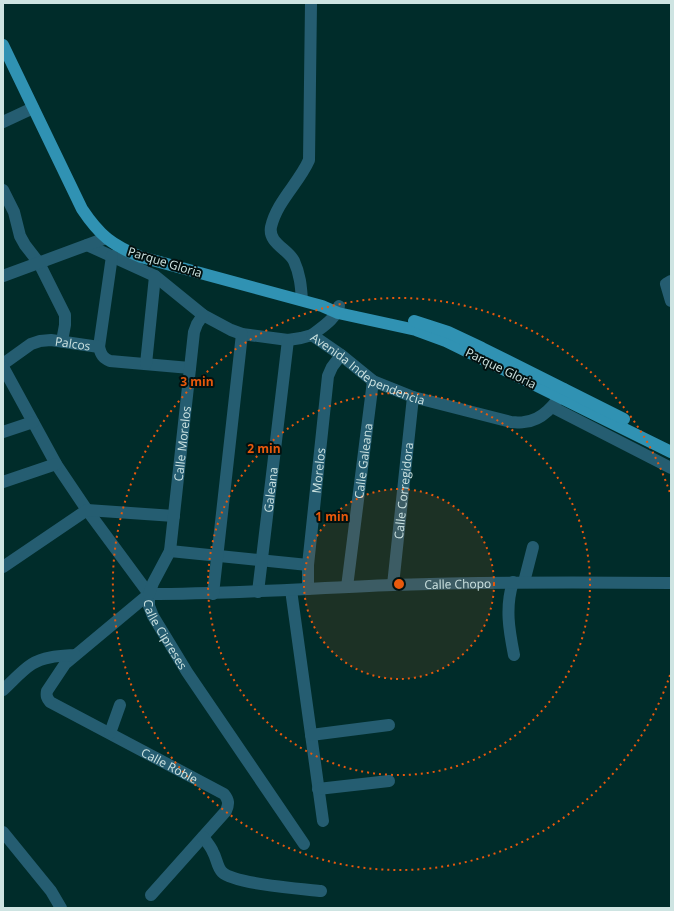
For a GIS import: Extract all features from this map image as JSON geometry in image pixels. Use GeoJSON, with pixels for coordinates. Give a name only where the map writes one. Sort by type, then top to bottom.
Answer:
{"type":"FeatureCollection","features":[{"type":"Feature","properties":{"kind":"main road","name":"Parque Gloria"},"geometry":{"type":"LineString","coordinates":[[3,45],[82,210],[93,226],[106,238],[122,249],[141,257],[416,330],[446,341],[671,443]]}},
{"type":"Feature","properties":{"kind":"main road","name":"Parque Gloria"},"geometry":{"type":"LineString","coordinates":[[562,393],[671,452]]}},
{"type":"Feature","properties":{"kind":"street"},"geometry":{"type":"LineString","coordinates":[[302,300],[301,282],[293,259],[272,237],[271,228],[280,206],[302,174],[309,160],[311,3]]}},
{"type":"Feature","properties":{"kind":"street"},"geometry":{"type":"LineString","coordinates":[[3,122],[33,108]]}},
{"type":"Feature","properties":{"kind":"street"},"geometry":{"type":"LineString","coordinates":[[3,190],[14,212],[20,236],[39,263],[65,315],[62,341]]}},
{"type":"Feature","properties":{"kind":"street"},"geometry":{"type":"LineString","coordinates":[[3,276],[106,238]]}},
{"type":"Feature","properties":{"kind":"street","name":"Avenida Independencia"},"geometry":{"type":"LineString","coordinates":[[87,245],[155,276],[203,315],[231,330],[242,334],[288,340],[312,335],[341,355],[373,381],[413,397],[511,422],[524,422],[534,420],[543,414],[552,407],[562,393]]}},
{"type":"Feature","properties":{"kind":"street"},"geometry":{"type":"LineString","coordinates":[[100,347],[112,256]]}},
{"type":"Feature","properties":{"kind":"street"},"geometry":{"type":"LineString","coordinates":[[146,364],[155,276]]}},
{"type":"Feature","properties":{"kind":"street"},"geometry":{"type":"LineString","coordinates":[[668,283],[671,302]]}},
{"type":"Feature","properties":{"kind":"street"},"geometry":{"type":"LineString","coordinates":[[312,335],[326,325],[338,310]]}},
{"type":"Feature","properties":{"kind":"street","name":"Calle Morelos"},"geometry":{"type":"LineString","coordinates":[[149,594],[152,583],[170,551],[194,332],[203,315]]}},
{"type":"Feature","properties":{"kind":"street"},"geometry":{"type":"LineString","coordinates":[[213,594],[216,556],[242,334]]}},
{"type":"Feature","properties":{"kind":"street","name":"Palcos"},"geometry":{"type":"LineString","coordinates":[[3,365],[31,344],[50,340],[100,347],[100,353],[104,358],[110,361],[190,368]]}},
{"type":"Feature","properties":{"kind":"street","name":"Galeana"},"geometry":{"type":"LineString","coordinates":[[258,592],[288,340]]}},
{"type":"Feature","properties":{"kind":"street","name":"Morelos"},"geometry":{"type":"LineString","coordinates":[[308,589],[308,565],[328,376],[341,355]]}},
{"type":"Feature","properties":{"kind":"street","name":"Calle Cipreses"},"geometry":{"type":"LineString","coordinates":[[3,365],[56,464],[87,510],[149,594],[149,606],[153,616],[187,672],[304,844]]}},
{"type":"Feature","properties":{"kind":"street","name":"Calle Galeana"},"geometry":{"type":"LineString","coordinates":[[347,588],[373,381]]}},
{"type":"Feature","properties":{"kind":"street","name":"Calle Corregidora"},"geometry":{"type":"LineString","coordinates":[[393,585],[413,397]]}},
{"type":"Feature","properties":{"kind":"street"},"geometry":{"type":"LineString","coordinates":[[552,407],[671,468]]}},
{"type":"Feature","properties":{"kind":"street"},"geometry":{"type":"LineString","coordinates":[[3,432],[33,422]]}},
{"type":"Feature","properties":{"kind":"street"},"geometry":{"type":"LineString","coordinates":[[3,482],[56,464]]}},
{"type":"Feature","properties":{"kind":"street"},"geometry":{"type":"LineString","coordinates":[[3,567],[87,510],[174,516]]}},
{"type":"Feature","properties":{"kind":"street"},"geometry":{"type":"LineString","coordinates":[[514,655],[508,614],[509,599],[533,547]]}},
{"type":"Feature","properties":{"kind":"street"},"geometry":{"type":"LineString","coordinates":[[170,551],[308,565]]}},
{"type":"Feature","properties":{"kind":"street","name":"Calle Chopo"},"geometry":{"type":"LineString","coordinates":[[149,594],[213,594],[393,585],[518,582],[671,583]]}},
{"type":"Feature","properties":{"kind":"street"},"geometry":{"type":"LineString","coordinates":[[291,590],[323,821]]}},
{"type":"Feature","properties":{"kind":"street"},"geometry":{"type":"LineString","coordinates":[[3,690],[32,664],[44,658],[75,655],[149,594]]}},
{"type":"Feature","properties":{"kind":"street","name":"Calle Roble"},"geometry":{"type":"LineString","coordinates":[[75,655],[65,664],[47,691],[47,699],[50,702],[224,794],[228,799],[229,805],[226,811],[151,895]]}},
{"type":"Feature","properties":{"kind":"street"},"geometry":{"type":"LineString","coordinates":[[110,733],[120,705]]}},
{"type":"Feature","properties":{"kind":"street"},"geometry":{"type":"LineString","coordinates":[[311,735],[389,725]]}},
{"type":"Feature","properties":{"kind":"street"},"geometry":{"type":"LineString","coordinates":[[318,789],[389,781]]}},
{"type":"Feature","properties":{"kind":"street"},"geometry":{"type":"LineString","coordinates":[[3,832],[51,891],[61,908]]}},
{"type":"Feature","properties":{"kind":"street"},"geometry":{"type":"LineString","coordinates":[[203,837],[214,852],[218,867],[223,873],[230,877],[261,884],[321,891]]}}]}
